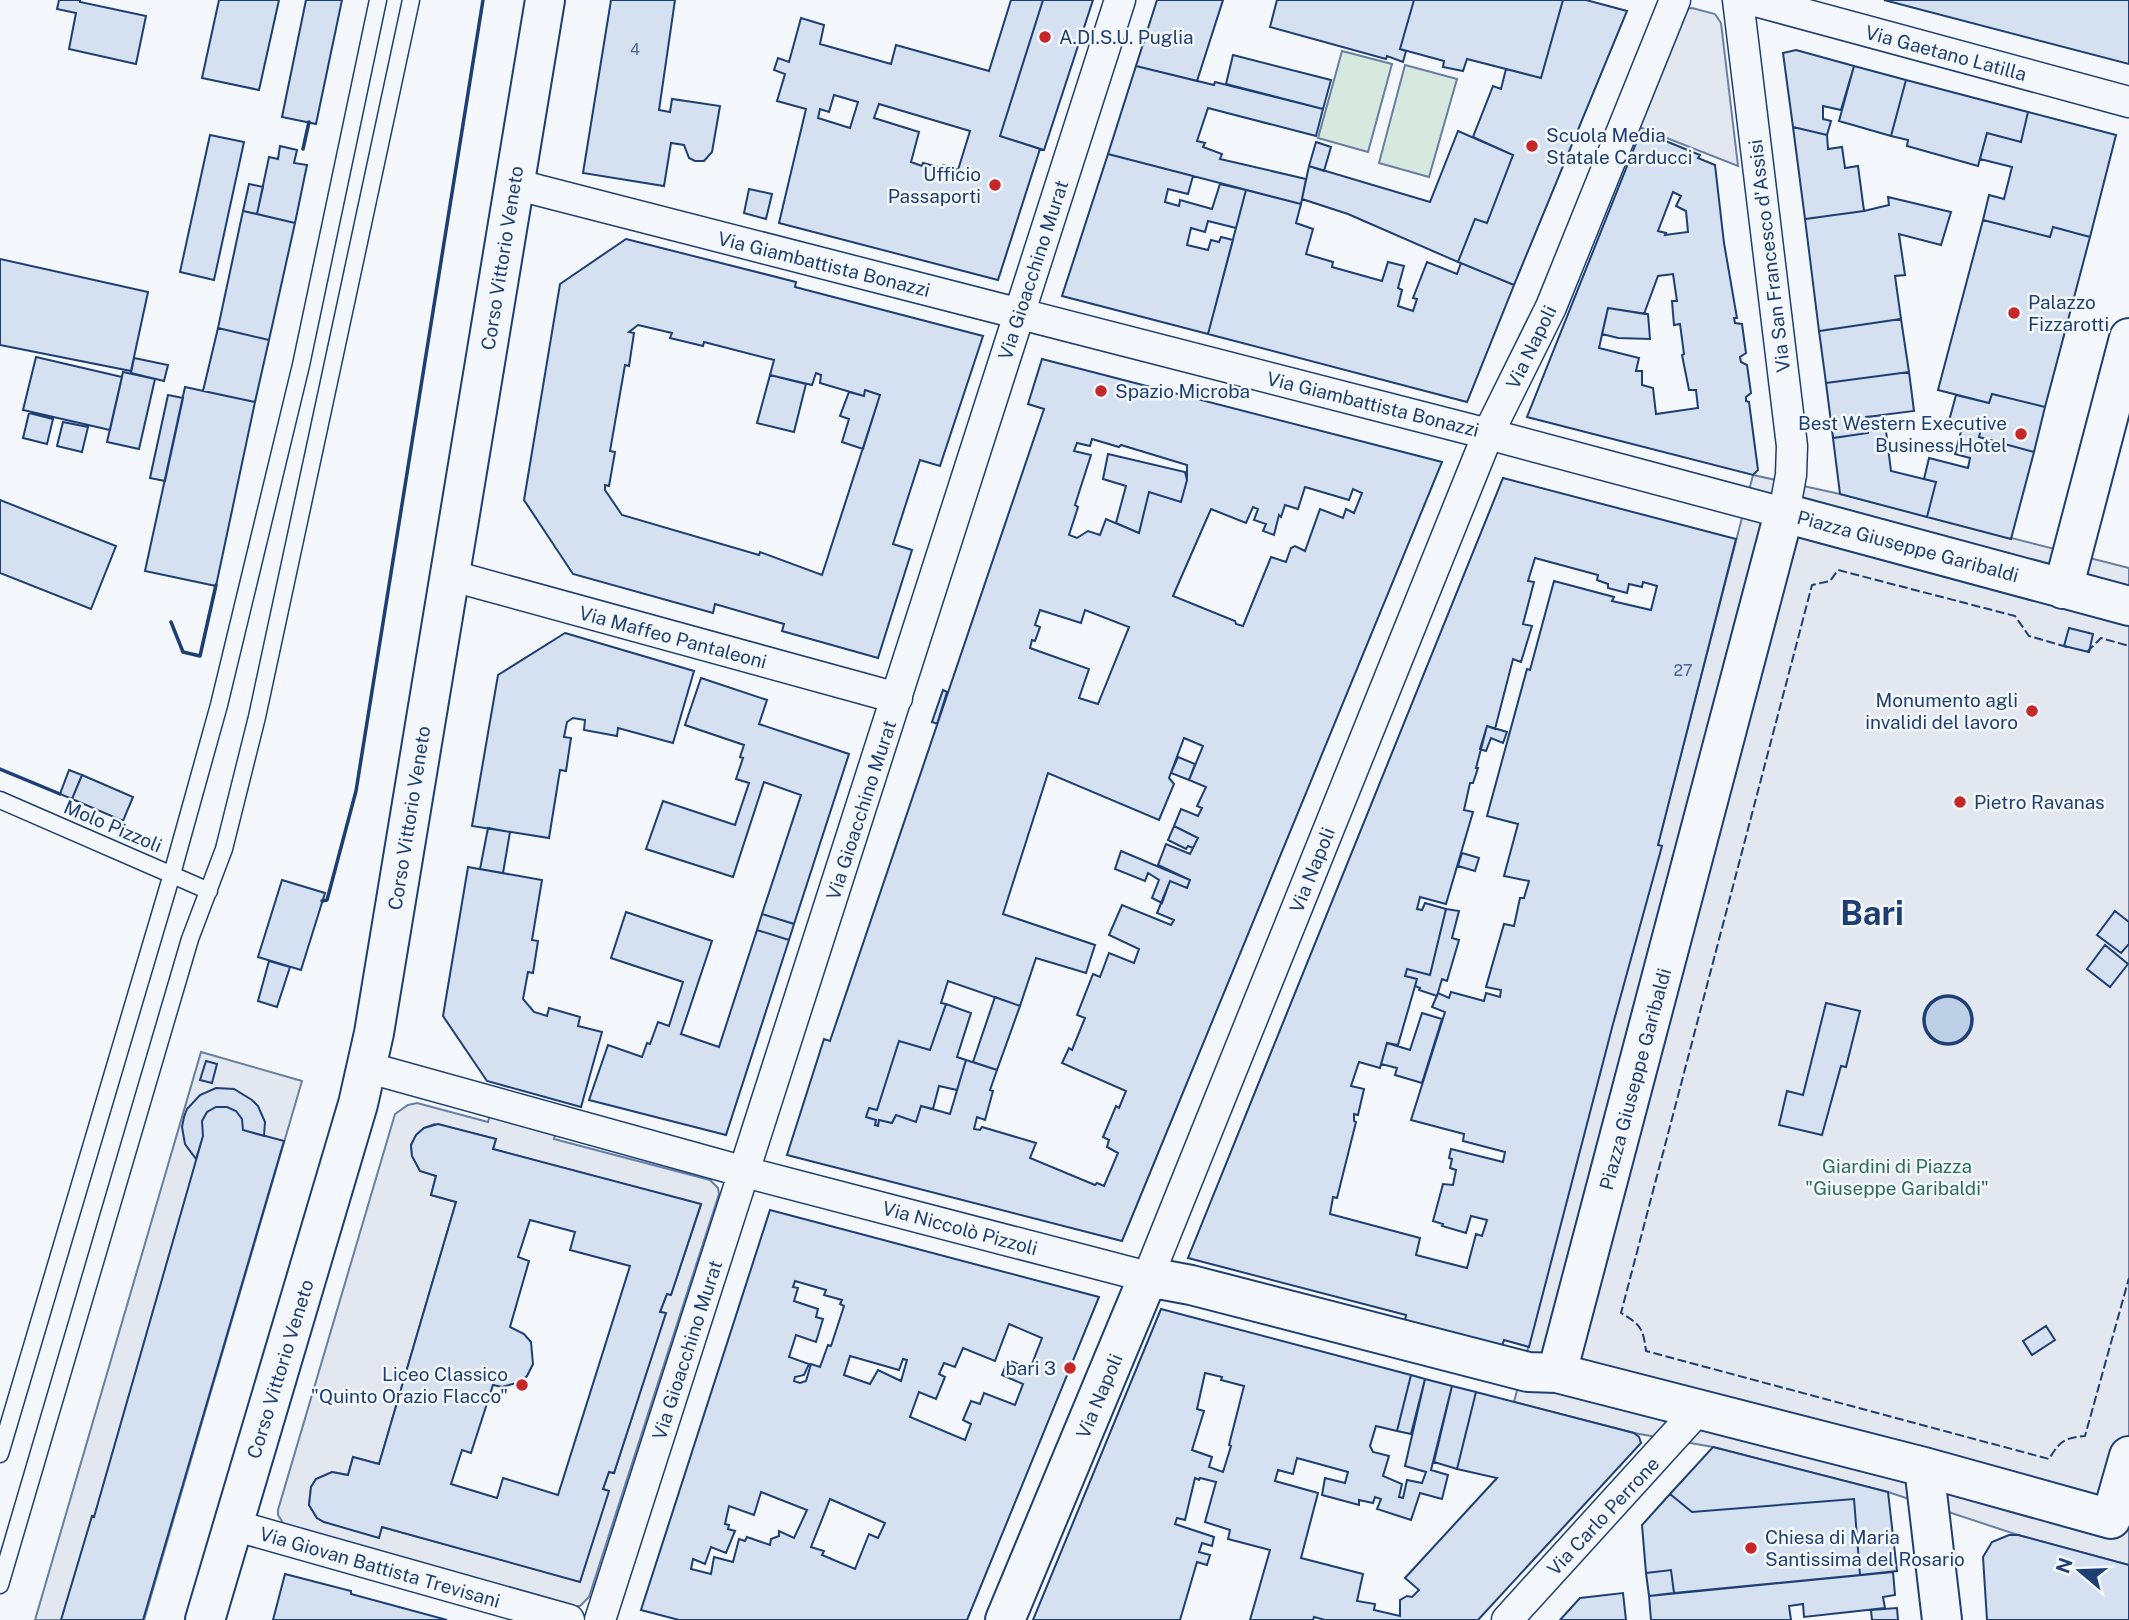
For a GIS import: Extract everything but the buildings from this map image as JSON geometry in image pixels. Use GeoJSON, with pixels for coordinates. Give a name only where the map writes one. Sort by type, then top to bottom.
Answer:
{"type":"FeatureCollection","features":[{"type":"Feature","properties":{"kind":"street","name":"Corso Vittorio Veneto"},"geometry":{"type":"LineString","coordinates":[[205,1620],[358,1104],[366,1067],[386,964],[545,0]]}},
{"type":"Feature","properties":{"kind":"street","name":"Via Gioacchino Murat"},"geometry":{"type":"LineString","coordinates":[[600,1620],[1120,0]]}},
{"type":"Feature","properties":{"kind":"street","name":"Via Napoli"},"geometry":{"type":"LineString","coordinates":[[1005,1620],[1148,1277],[1488,434],[1551,307],[1675,0]]}},
{"type":"Feature","properties":{"kind":"street","name":"Via Gaetano Latilla"},"geometry":{"type":"LineString","coordinates":[[1754,1],[2129,102]]}},
{"type":"Feature","properties":{"kind":"street","name":"Via San Francesco d'Assisi"},"geometry":{"type":"LineString","coordinates":[[1754,1],[1792,446],[1791,475],[1784,513]]}},
{"type":"Feature","properties":{"kind":"street","name":"Via Giambattista Bonazzi"},"geometry":{"type":"LineString","coordinates":[[514,184],[1488,434],[1784,513]]}},
{"type":"Feature","properties":{"kind":"street"},"geometry":{"type":"LineString","coordinates":[[2063,589],[2129,338]]}},
{"type":"Feature","properties":{"kind":"street","name":"Piazza Giuseppe Garibaldi"},"geometry":{"type":"LineString","coordinates":[[1557,1373],[1784,513],[2129,606]]}},
{"type":"Feature","properties":{"kind":"street","name":"Via Maffeo Pantaleoni"},"geometry":{"type":"LineString","coordinates":[[449,575],[897,698]]}},
{"type":"Feature","properties":{"kind":"street","name":"Via Niccolò Pizzoli"},"geometry":{"type":"LineString","coordinates":[[366,1067],[745,1172],[1148,1277],[1191,1285],[1528,1372],[1557,1373]]}},
{"type":"Feature","properties":{"kind":"street"},"geometry":{"type":"LineString","coordinates":[[1557,1373],[1924,1467],[2120,1524],[2129,1456]]}},
{"type":"Feature","properties":{"kind":"street","name":"Via Carlo Perrone"},"geometry":{"type":"LineString","coordinates":[[1507,1620],[1698,1410]]}},
{"type":"Feature","properties":{"kind":"street"},"geometry":{"type":"LineString","coordinates":[[1924,1467],[1942,1620]]}},
{"type":"Feature","properties":{"kind":"street","name":"Via Giovan Battista Trevisani"},"geometry":{"type":"LineString","coordinates":[[233,1525],[569,1620]]}},
{"type":"Feature","properties":{"kind":"lane"},"geometry":{"type":"LineString","coordinates":[[0,1454],[172,874],[219,705],[301,365],[378,0]]}},
{"type":"Feature","properties":{"kind":"lane"},"geometry":{"type":"LineString","coordinates":[[0,1585],[190,939],[224,849],[257,717],[411,0]]}},
{"type":"Feature","properties":{"kind":"lane","name":"Molo Pizzoli"},"geometry":{"type":"LineString","coordinates":[[0,800],[209,891]]}},
{"type":"Feature","properties":{"kind":"shaded area"},"geometry":{"type":"Polygon","coordinates":[[[1687,9],[1715,14],[1721,23],[1738,166],[1636,126],[1687,9]]]}},
{"type":"Feature","properties":{"kind":"shaded area"},"geometry":{"type":"Polygon","coordinates":[[[1342,51],[1392,64],[1368,152],[1318,138],[1342,51]]]}},
{"type":"Feature","properties":{"kind":"shaded area"},"geometry":{"type":"Polygon","coordinates":[[[1405,65],[1457,79],[1429,177],[1379,163],[1405,65]]]}},
{"type":"Feature","properties":{"kind":"shaded area","name":"Giardini di Piazza \"Giuseppe Garibaldi\""},"geometry":{"type":"Polygon","coordinates":[[[1753,475],[1840,494],[2129,568],[2129,1565],[2018,1535],[1888,1492],[1713,1447],[1634,1433],[1514,1402],[1753,475]]]}},
{"type":"Feature","properties":{"kind":"shaded area"},"geometry":{"type":"Polygon","coordinates":[[[201,1052],[302,1081],[144,1620],[35,1620],[201,1052]]]}},
{"type":"Feature","properties":{"kind":"shaded area"},"geometry":{"type":"Polygon","coordinates":[[[417,1103],[488,1122],[490,1115],[556,1132],[554,1139],[710,1180],[718,1188],[719,1194],[589,1597],[580,1606],[285,1526],[278,1515],[395,1114],[408,1105],[417,1103]],[[434,1124],[416,1135],[411,1145],[412,1155],[420,1171],[436,1176],[431,1195],[456,1202],[379,1464],[353,1457],[348,1475],[332,1472],[316,1479],[311,1487],[309,1505],[317,1518],[324,1522],[382,1527],[580,1581],[608,1491],[603,1489],[609,1472],[614,1473],[665,1313],[660,1312],[667,1294],[671,1294],[701,1205],[493,1149],[496,1139],[434,1124]]]}},
{"type":"Feature","properties":{"kind":"water"},"geometry":{"type":"Polygon","coordinates":[[[1948,996],[1965,1003],[1972,1020],[1965,1037],[1948,1044],[1931,1037],[1924,1020],[1931,1003],[1948,996]]]}},
{"type":"Feature","properties":{"kind":"fence"},"geometry":{"type":"LineString","coordinates":[[2067,647],[2029,636],[2015,616],[1838,570],[1830,581],[1812,585],[1621,1313],[1640,1328],[1646,1351],[2049,1459],[2063,1442],[2085,1436],[2129,1278]]}},
{"type":"Feature","properties":{"kind":"fence"},"geometry":{"type":"LineString","coordinates":[[2087,652],[2101,638],[2129,646]]}},
{"type":"Feature","properties":{"kind":"wall"},"geometry":{"type":"LineString","coordinates":[[322,901],[327,900],[356,791],[483,0]]}},
{"type":"Feature","properties":{"kind":"wall"},"geometry":{"type":"LineString","coordinates":[[303,149],[309,122]]}},
{"type":"Feature","properties":{"kind":"wall"},"geometry":{"type":"LineString","coordinates":[[171,622],[183,652],[200,656],[216,585]]}},
{"type":"Feature","properties":{"kind":"wall"},"geometry":{"type":"LineString","coordinates":[[0,769],[60,794]]}},
{"type":"Feature","properties":{"kind":"wall"},"geometry":{"type":"LineString","coordinates":[[1948,996],[1965,1003],[1972,1020],[1965,1037],[1948,1044],[1931,1037],[1924,1020],[1931,1003],[1948,996]]}},
{"type":"Feature","properties":{"kind":"place","name":"A.DI.S.U. Puglia"},"geometry":{"type":"Point","coordinates":[1045,37]}},
{"type":"Feature","properties":{"kind":"place","name":"Scuola Media Statale Carducci"},"geometry":{"type":"Point","coordinates":[1532,146]}},
{"type":"Feature","properties":{"kind":"place","name":"Ufficio Passaporti"},"geometry":{"type":"Point","coordinates":[995,185]}},
{"type":"Feature","properties":{"kind":"place","name":"Palazzo Fizzarotti"},"geometry":{"type":"Point","coordinates":[2014,313]}},
{"type":"Feature","properties":{"kind":"place","name":"Spazio Microba"},"geometry":{"type":"Point","coordinates":[1101,391]}},
{"type":"Feature","properties":{"kind":"place","name":"Best Western Executive Business Hotel"},"geometry":{"type":"Point","coordinates":[2021,434]}},
{"type":"Feature","properties":{"kind":"place","name":"Monumento agli invalidi del lavoro"},"geometry":{"type":"Point","coordinates":[2032,711]}},
{"type":"Feature","properties":{"kind":"place","name":"Pietro Ravanas"},"geometry":{"type":"Point","coordinates":[1960,802]}},
{"type":"Feature","properties":{"kind":"place","name":"bari 3"},"geometry":{"type":"Point","coordinates":[1070,1368]}},
{"type":"Feature","properties":{"kind":"place","name":"Liceo Classico \"Quinto Orazio Flacco\""},"geometry":{"type":"Point","coordinates":[522,1385]}},
{"type":"Feature","properties":{"kind":"place","name":"Chiesa di Maria Santissima del Rosario"},"geometry":{"type":"Point","coordinates":[1751,1548]}},
{"type":"Feature","properties":{"kind":"district","name":"Bari"},"geometry":{"type":"Point","coordinates":[1872,913]}}]}
